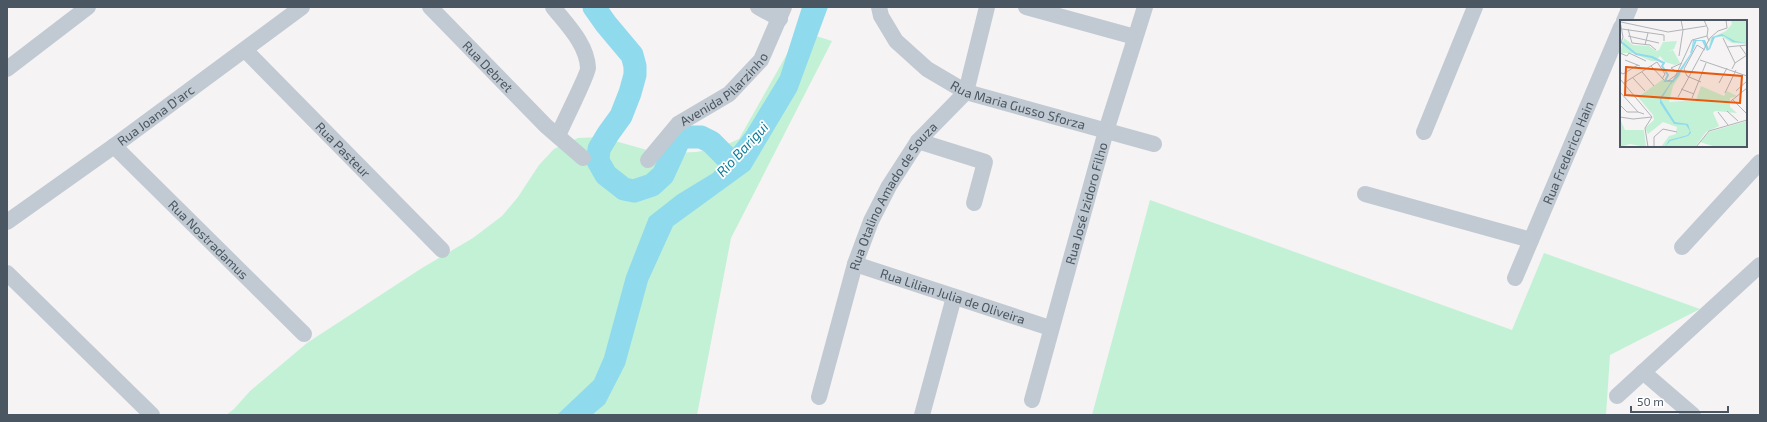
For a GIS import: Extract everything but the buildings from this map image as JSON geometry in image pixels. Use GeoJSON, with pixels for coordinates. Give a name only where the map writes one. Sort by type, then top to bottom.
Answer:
{"type":"FeatureCollection","features":[{"type":"Feature","properties":{"kind":"street"},"geometry":{"type":"LineString","coordinates":[[7,69],[88,7]]}},
{"type":"Feature","properties":{"kind":"street","name":"Rua Joana D'arc"},"geometry":{"type":"LineString","coordinates":[[7,222],[114,146],[302,7]]}},
{"type":"Feature","properties":{"kind":"street","name":"Rua Debret"},"geometry":{"type":"LineString","coordinates":[[430,7],[552,131],[583,158]]}},
{"type":"Feature","properties":{"kind":"street"},"geometry":{"type":"LineString","coordinates":[[552,131],[588,70],[585,53],[572,31],[553,7]]}},
{"type":"Feature","properties":{"kind":"street"},"geometry":{"type":"LineString","coordinates":[[758,7],[782,13]]}},
{"type":"Feature","properties":{"kind":"street","name":"Rua Maria Gusso Sforza"},"geometry":{"type":"LineString","coordinates":[[879,7],[881,16],[896,41],[927,69],[966,92],[1154,144]]}},
{"type":"Feature","properties":{"kind":"street","name":"Rua Otalino Amado de Souza"},"geometry":{"type":"LineString","coordinates":[[819,397],[855,264],[871,221],[889,186],[918,142],[966,92],[987,7]]}},
{"type":"Feature","properties":{"kind":"street"},"geometry":{"type":"LineString","coordinates":[[1026,7],[1135,37]]}},
{"type":"Feature","properties":{"kind":"street","name":"Rua José Izidoro Filho"},"geometry":{"type":"LineString","coordinates":[[1032,400],[1050,328],[1106,131],[1144,7]]}},
{"type":"Feature","properties":{"kind":"street"},"geometry":{"type":"LineString","coordinates":[[1424,132],[1475,7]]}},
{"type":"Feature","properties":{"kind":"street"},"geometry":{"type":"LineString","coordinates":[[1624,20],[1630,7]]}},
{"type":"Feature","properties":{"kind":"street","name":"Avenida Pilarzinho"},"geometry":{"type":"LineString","coordinates":[[648,160],[678,124],[729,94],[761,60],[782,13]]}},
{"type":"Feature","properties":{"kind":"street","name":"Rua Frederico Hain"},"geometry":{"type":"LineString","coordinates":[[1515,278],[1620,29]]}},
{"type":"Feature","properties":{"kind":"street","name":"Rua Pasteur"},"geometry":{"type":"LineString","coordinates":[[245,50],[442,250]]}},
{"type":"Feature","properties":{"kind":"street"},"geometry":{"type":"LineString","coordinates":[[918,142],[985,162],[974,203]]}},
{"type":"Feature","properties":{"kind":"street","name":"Rua Nostradamus"},"geometry":{"type":"LineString","coordinates":[[114,146],[304,334]]}},
{"type":"Feature","properties":{"kind":"street"},"geometry":{"type":"LineString","coordinates":[[1682,247],[1760,162]]}},
{"type":"Feature","properties":{"kind":"street"},"geometry":{"type":"LineString","coordinates":[[1365,194],[1531,240]]}},
{"type":"Feature","properties":{"kind":"street","name":"Rua Lilian Julia de Oliveira"},"geometry":{"type":"LineString","coordinates":[[855,264],[1050,328]]}},
{"type":"Feature","properties":{"kind":"street"},"geometry":{"type":"LineString","coordinates":[[1617,396],[1760,265]]}},
{"type":"Feature","properties":{"kind":"street"},"geometry":{"type":"LineString","coordinates":[[7,273],[152,415]]}},
{"type":"Feature","properties":{"kind":"street"},"geometry":{"type":"LineString","coordinates":[[922,415],[954,296]]}},
{"type":"Feature","properties":{"kind":"street"},"geometry":{"type":"LineString","coordinates":[[1643,372],[1693,415]]}},
{"type":"Feature","properties":{"kind":"green space"},"geometry":{"type":"Polygon","coordinates":[[[800,31],[832,41],[731,238],[697,415],[226,415],[234,409],[250,391],[307,343],[422,268],[473,238],[502,216],[518,197],[539,165],[554,149],[578,138],[601,137],[647,150],[673,153],[696,152],[719,148],[739,139],[800,31]]]}},
{"type":"Feature","properties":{"kind":"green space"},"geometry":{"type":"Polygon","coordinates":[[[1150,200],[1512,330],[1544,253],[1700,309],[1610,355],[1606,415],[1092,415],[1150,200]]]}},
{"type":"Feature","properties":{"kind":"water","name":"Rio Barigui"},"geometry":{"type":"Polygon","coordinates":[[[802,7],[828,7],[797,91],[750,170],[673,226],[648,281],[625,365],[605,404],[592,415],[557,415],[594,380],[604,357],[626,276],[649,217],[677,195],[713,173],[746,132],[780,76],[802,7]]]}},
{"type":"Feature","properties":{"kind":"waterway","name":"Rio Barigui"},"geometry":{"type":"LineString","coordinates":[[594,7],[632,55],[635,66],[635,75],[630,93],[621,116],[599,149],[598,161],[606,175],[624,189],[634,191],[652,185],[663,175],[679,140],[685,137],[701,137],[711,142],[731,162]]}}]}
